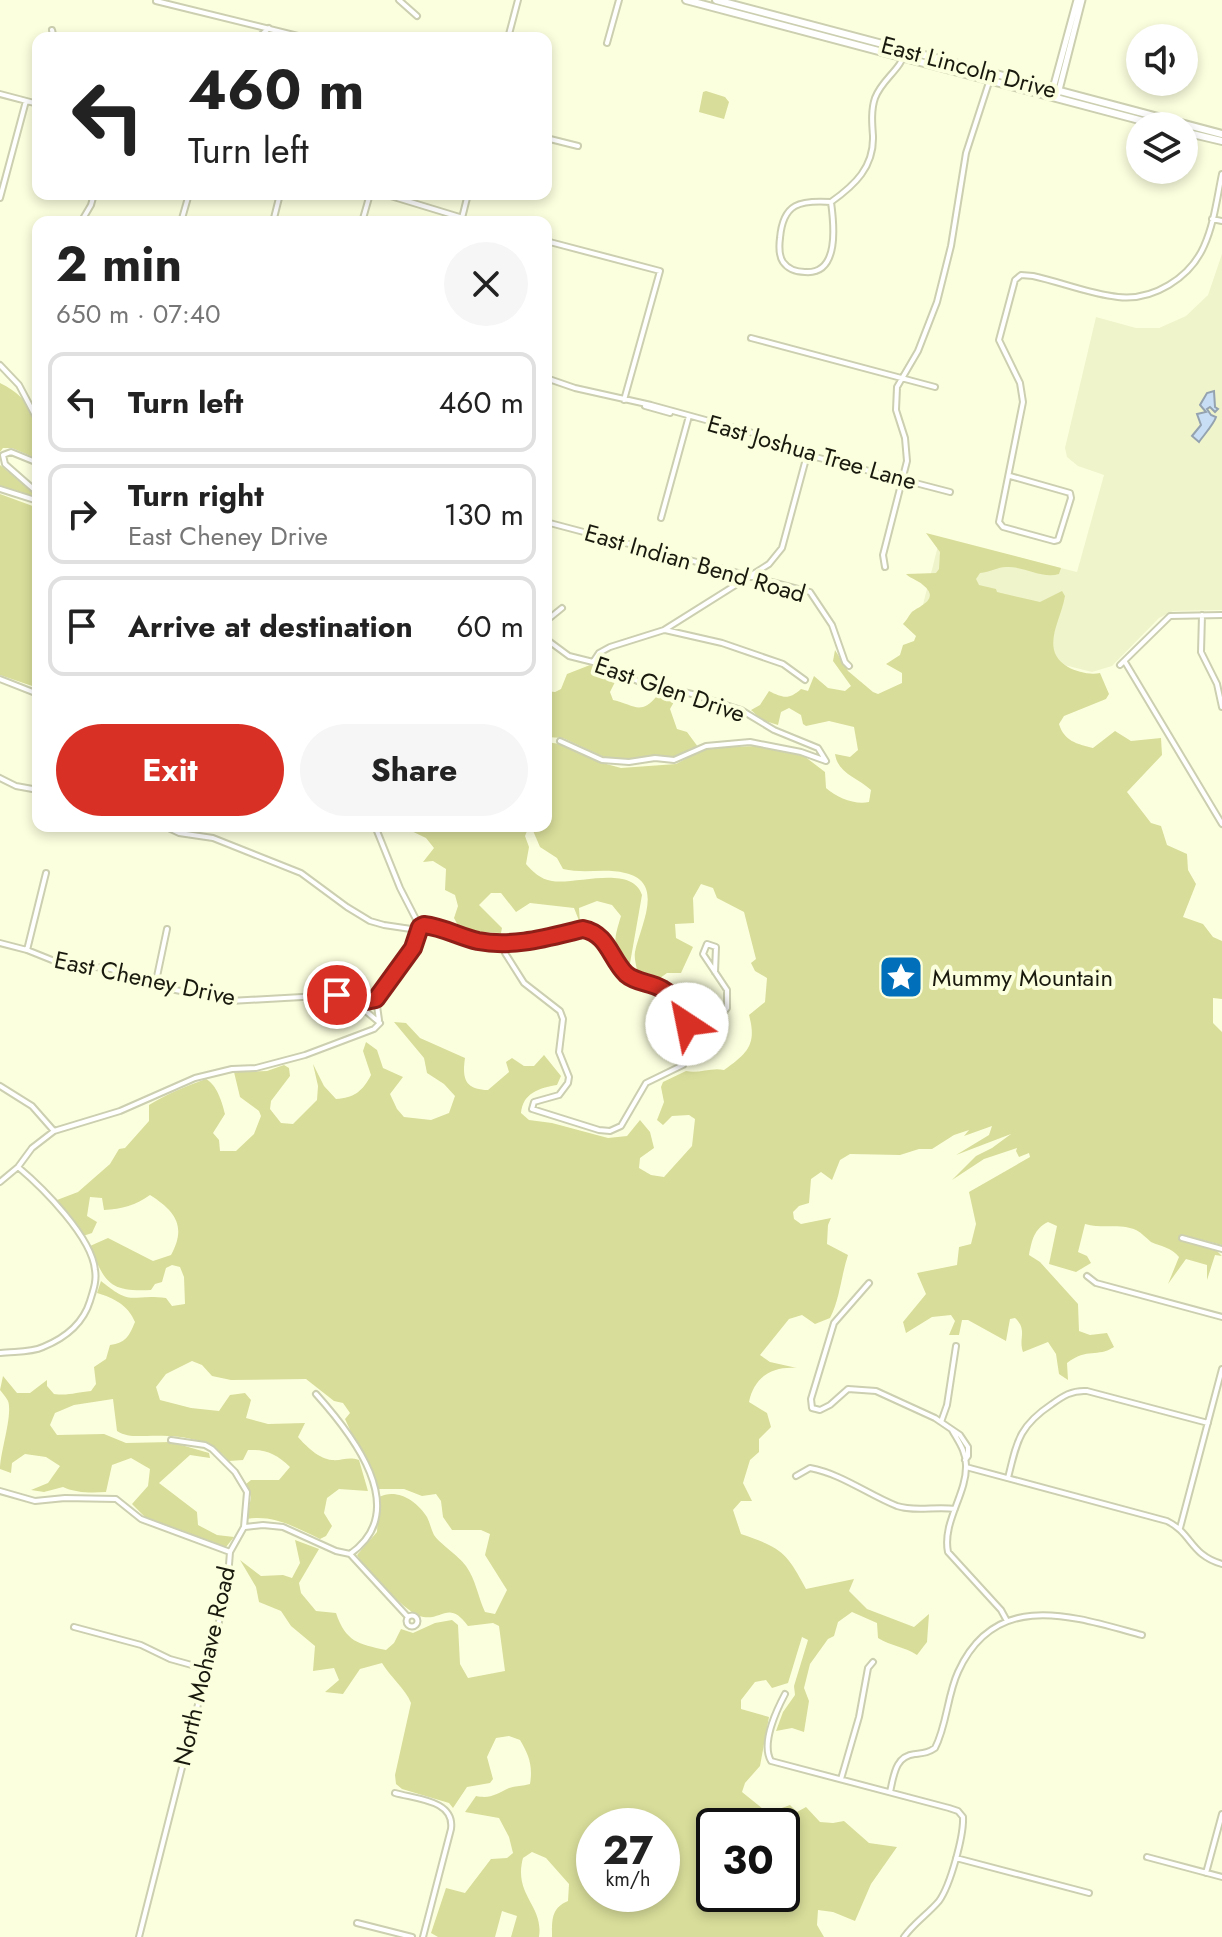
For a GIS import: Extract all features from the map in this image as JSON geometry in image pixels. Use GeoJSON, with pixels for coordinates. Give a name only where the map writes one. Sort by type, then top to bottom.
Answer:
{"type":"FeatureCollection","features":[{"type":"Feature","properties":{"kind":"main road","name":"East Lincoln Drive"},"geometry":{"type":"LineString","coordinates":[[686,0],[905,54]]}},
{"type":"Feature","properties":{"kind":"main road","name":"East Lincoln Drive"},"geometry":{"type":"LineString","coordinates":[[716,0],[1221,139]]}},
{"type":"Feature","properties":{"kind":"main road","name":"East Lincoln Drive"},"geometry":{"type":"LineString","coordinates":[[1055,93],[1126,115]]}},
{"type":"Feature","properties":{"kind":"main road","name":"East Lincoln Drive"},"geometry":{"type":"LineString","coordinates":[[1198,135],[1221,139]]}},
{"type":"Feature","properties":{"kind":"street"},"geometry":{"type":"LineString","coordinates":[[399,0],[417,16]]}},
{"type":"Feature","properties":{"kind":"street"},"geometry":{"type":"LineString","coordinates":[[510,32],[518,0]]}},
{"type":"Feature","properties":{"kind":"street"},"geometry":{"type":"LineString","coordinates":[[607,43],[619,0]]}},
{"type":"Feature","properties":{"kind":"street"},"geometry":{"type":"LineString","coordinates":[[1055,93],[1079,0]]}},
{"type":"Feature","properties":{"kind":"street"},"geometry":{"type":"LineString","coordinates":[[156,1],[284,32]]}},
{"type":"Feature","properties":{"kind":"street"},"geometry":{"type":"LineString","coordinates":[[265,32],[269,28]]}},
{"type":"Feature","properties":{"kind":"street"},"geometry":{"type":"LineString","coordinates":[[831,202],[833,243],[827,262],[821,270],[798,272],[781,260],[783,220],[792,206],[811,200],[831,202],[850,188],[866,170],[872,151],[871,121],[875,98],[905,54]]}},
{"type":"Feature","properties":{"kind":"street"},"geometry":{"type":"LineString","coordinates":[[885,567],[883,555],[907,451],[896,410],[897,387],[918,351],[937,302],[951,246],[966,153],[991,77]]}},
{"type":"Feature","properties":{"kind":"street"},"geometry":{"type":"LineString","coordinates":[[0,94],[32,102]]}},
{"type":"Feature","properties":{"kind":"street"},"geometry":{"type":"LineString","coordinates":[[0,198],[26,101]]}},
{"type":"Feature","properties":{"kind":"street"},"geometry":{"type":"LineString","coordinates":[[552,140],[578,146]]}},
{"type":"Feature","properties":{"kind":"street"},"geometry":{"type":"LineString","coordinates":[[1010,476],[1070,493],[1058,540],[1000,525],[1023,396],[999,335],[1015,280],[1026,274],[1118,297],[1151,294],[1172,283],[1192,266],[1204,246],[1219,198],[1222,174]]}},
{"type":"Feature","properties":{"kind":"street"},"geometry":{"type":"LineString","coordinates":[[408,200],[450,216]]}},
{"type":"Feature","properties":{"kind":"street"},"geometry":{"type":"LineString","coordinates":[[1212,219],[1222,221]]}},
{"type":"Feature","properties":{"kind":"street"},"geometry":{"type":"LineString","coordinates":[[552,243],[660,271],[624,400]]}},
{"type":"Feature","properties":{"kind":"street"},"geometry":{"type":"LineString","coordinates":[[751,338],[935,387]]}},
{"type":"Feature","properties":{"kind":"street"},"geometry":{"type":"LineString","coordinates":[[0,365],[19,385],[32,410]]}},
{"type":"Feature","properties":{"kind":"street","name":"East Joshua Tree Lane"},"geometry":{"type":"LineString","coordinates":[[552,380],[642,404],[650,409],[753,433],[807,455],[950,492]]}},
{"type":"Feature","properties":{"kind":"street"},"geometry":{"type":"LineString","coordinates":[[661,518],[689,416]]}},
{"type":"Feature","properties":{"kind":"street"},"geometry":{"type":"LineString","coordinates":[[32,461],[11,452],[3,455],[5,464],[32,488]]}},
{"type":"Feature","properties":{"kind":"street"},"geometry":{"type":"LineString","coordinates":[[593,662],[599,653],[610,647],[664,630],[769,564],[782,548],[807,455]]}},
{"type":"Feature","properties":{"kind":"street"},"geometry":{"type":"LineString","coordinates":[[0,489],[32,499]]}},
{"type":"Feature","properties":{"kind":"street","name":"East Indian Bend Road"},"geometry":{"type":"LineString","coordinates":[[552,524],[804,589],[815,596],[832,625],[849,666]]}},
{"type":"Feature","properties":{"kind":"street"},"geometry":{"type":"LineString","coordinates":[[552,616],[562,608]]}},
{"type":"Feature","properties":{"kind":"street"},"geometry":{"type":"LineString","coordinates":[[1202,615],[1201,652],[1217,684],[1222,707]]}},
{"type":"Feature","properties":{"kind":"street"},"geometry":{"type":"LineString","coordinates":[[1222,615],[1170,616],[1123,663],[1222,824]]}},
{"type":"Feature","properties":{"kind":"street"},"geometry":{"type":"LineString","coordinates":[[664,630],[722,643],[783,664],[805,680]]}},
{"type":"Feature","properties":{"kind":"street","name":"East Glen Drive"},"geometry":{"type":"LineString","coordinates":[[552,643],[569,656],[593,662],[640,682],[741,710],[774,730],[818,748],[826,761],[801,752],[750,742],[706,746],[674,760],[602,760],[560,741]]}},
{"type":"Feature","properties":{"kind":"street"},"geometry":{"type":"LineString","coordinates":[[0,679],[32,692]]}},
{"type":"Feature","properties":{"kind":"street"},"geometry":{"type":"LineString","coordinates":[[0,778],[16,786],[32,789]]}},
{"type":"Feature","properties":{"kind":"street"},"geometry":{"type":"LineString","coordinates":[[177,832],[213,838],[301,873],[370,921],[401,928],[429,926],[478,941],[524,942],[583,929],[598,935],[626,974],[662,989],[686,1014],[680,1057],[683,1065]]}},
{"type":"Feature","properties":{"kind":"street"},"geometry":{"type":"LineString","coordinates":[[356,1003],[376,999],[413,948],[420,927],[377,832]]}},
{"type":"Feature","properties":{"kind":"street"},"geometry":{"type":"LineString","coordinates":[[27,950],[46,873]]}},
{"type":"Feature","properties":{"kind":"street"},"geometry":{"type":"LineString","coordinates":[[155,986],[167,929]]}},
{"type":"Feature","properties":{"kind":"street"},"geometry":{"type":"LineString","coordinates":[[504,942],[505,953],[524,983],[560,1011],[563,1019],[559,1052],[568,1083],[559,1095],[534,1102],[532,1109],[599,1130],[614,1130],[624,1123],[646,1083],[683,1065],[697,1037],[716,1022],[727,1008],[727,990],[715,972],[703,954],[707,944],[716,947],[715,972]]}},
{"type":"Feature","properties":{"kind":"street","name":"East Cheney Drive"},"geometry":{"type":"LineString","coordinates":[[0,943],[57,962],[111,969],[155,986],[230,1001],[337,995],[356,1003],[380,1023]]}},
{"type":"Feature","properties":{"kind":"street"},"geometry":{"type":"LineString","coordinates":[[0,1182],[18,1167],[32,1148],[54,1131],[120,1111],[195,1078],[232,1069],[256,1068],[305,1055],[374,1029],[380,1023],[376,999]]}},
{"type":"Feature","properties":{"kind":"street"},"geometry":{"type":"LineString","coordinates":[[0,1086],[32,1106],[54,1131]]}},
{"type":"Feature","properties":{"kind":"street"},"geometry":{"type":"LineString","coordinates":[[0,1353],[41,1348],[67,1335],[86,1315],[95,1285],[96,1268],[83,1241],[44,1188],[18,1167]]}},
{"type":"Feature","properties":{"kind":"street"},"geometry":{"type":"LineString","coordinates":[[1182,1238],[1222,1249]]}},
{"type":"Feature","properties":{"kind":"street"},"geometry":{"type":"LineString","coordinates":[[1087,1276],[1096,1283],[1222,1317]]}},
{"type":"Feature","properties":{"kind":"street"},"geometry":{"type":"LineString","coordinates":[[869,1283],[834,1323],[811,1399],[812,1408],[820,1410],[830,1405],[848,1389],[864,1389],[885,1394],[960,1435],[968,1447],[968,1456],[948,1535],[948,1552],[1001,1610],[1007,1621]]}},
{"type":"Feature","properties":{"kind":"street"},"geometry":{"type":"LineString","coordinates":[[941,1422],[947,1405],[956,1346]]}},
{"type":"Feature","properties":{"kind":"street"},"geometry":{"type":"LineString","coordinates":[[1180,1528],[1222,1369]]}},
{"type":"Feature","properties":{"kind":"street"},"geometry":{"type":"LineString","coordinates":[[1007,1478],[1018,1439],[1025,1427],[1034,1417],[1073,1392],[1087,1391],[1208,1423]]}},
{"type":"Feature","properties":{"kind":"street"},"geometry":{"type":"LineString","coordinates":[[316,1394],[355,1442],[366,1462],[375,1491],[372,1532],[350,1554]]}},
{"type":"Feature","properties":{"kind":"street"},"geometry":{"type":"LineString","coordinates":[[171,1440],[205,1445],[228,1463],[248,1496],[244,1527],[278,1526],[350,1554],[408,1617]]}},
{"type":"Feature","properties":{"kind":"street"},"geometry":{"type":"LineString","coordinates":[[966,1467],[1167,1521],[1180,1528],[1197,1552],[1222,1564]]}},
{"type":"Feature","properties":{"kind":"street"},"geometry":{"type":"LineString","coordinates":[[796,1476],[810,1468],[850,1481],[903,1507],[955,1509]]}},
{"type":"Feature","properties":{"kind":"street"},"geometry":{"type":"LineString","coordinates":[[0,1491],[35,1501],[116,1499],[141,1519],[230,1552]]}},
{"type":"Feature","properties":{"kind":"street","name":"North Mohave Road"},"geometry":{"type":"LineString","coordinates":[[139,1937],[227,1590],[230,1552],[244,1527]]}},
{"type":"Feature","properties":{"kind":"street"},"geometry":{"type":"LineString","coordinates":[[890,1792],[898,1763],[905,1756],[930,1752],[935,1748],[963,1662],[982,1639],[1007,1621],[1036,1614],[1065,1615],[1142,1635]]}},
{"type":"Feature","properties":{"kind":"street"},"geometry":{"type":"LineString","coordinates":[[74,1627],[141,1645],[170,1659],[206,1669]]}},
{"type":"Feature","properties":{"kind":"street"},"geometry":{"type":"LineString","coordinates":[[841,1779],[859,1717],[868,1668],[873,1662]]}},
{"type":"Feature","properties":{"kind":"street"},"geometry":{"type":"LineString","coordinates":[[785,1694],[767,1747],[767,1757],[771,1761],[958,1811],[963,1817],[942,1898],[906,1935]]}},
{"type":"Feature","properties":{"kind":"street"},"geometry":{"type":"LineString","coordinates":[[395,1793],[442,1806],[450,1813],[452,1820],[423,1937]]}},
{"type":"Feature","properties":{"kind":"street"},"geometry":{"type":"LineString","coordinates":[[1206,1873],[1222,1814]]}},
{"type":"Feature","properties":{"kind":"street"},"geometry":{"type":"LineString","coordinates":[[955,1857],[1089,1893]]}},
{"type":"Feature","properties":{"kind":"street"},"geometry":{"type":"LineString","coordinates":[[1147,1857],[1222,1877]]}},
{"type":"Feature","properties":{"kind":"street"},"geometry":{"type":"LineString","coordinates":[[357,1923],[412,1937]]}},
{"type":"Feature","properties":{"kind":"street"},"geometry":{"type":"LineString","coordinates":[[906,1935],[914,1937]]}},
{"type":"Feature","properties":{"kind":"shaded area"},"geometry":{"type":"Polygon","coordinates":[[[703,92],[725,97],[729,102],[724,119],[699,112],[703,92]]]}},
{"type":"Feature","properties":{"kind":"shaded area"},"geometry":{"type":"Polygon","coordinates":[[[1222,254],[1222,610],[1173,611],[1159,618],[1112,666],[1092,672],[917,628],[940,538],[1077,572],[1104,475],[1078,466],[1067,457],[1065,448],[1096,317],[1136,328],[1159,328],[1186,316],[1208,295],[1222,254]]]}},
{"type":"Feature","properties":{"kind":"shaded area"},"geometry":{"type":"Polygon","coordinates":[[[0,383],[21,397],[32,414],[32,456],[12,448],[3,448],[0,452],[0,383]]]}},
{"type":"Feature","properties":{"kind":"shaded area"},"geometry":{"type":"Polygon","coordinates":[[[0,465],[32,491],[32,497],[0,486],[0,465]]]}},
{"type":"Feature","properties":{"kind":"shaded area"},"geometry":{"type":"Polygon","coordinates":[[[0,494],[32,506],[32,686],[0,675],[0,494]]]}},
{"type":"Feature","properties":{"kind":"shaded area"},"geometry":{"type":"Polygon","coordinates":[[[926,533],[1061,568],[1059,574],[1052,575],[1003,567],[980,573],[976,579],[979,585],[996,589],[997,592],[1040,602],[1062,591],[1065,596],[1054,634],[1055,652],[1059,660],[1072,669],[1100,673],[1109,694],[1106,699],[1064,716],[1059,724],[1068,738],[1093,748],[1115,731],[1131,741],[1161,738],[1162,755],[1127,792],[1151,823],[1161,826],[1167,845],[1187,854],[1188,870],[1196,884],[1183,917],[1203,924],[1213,937],[1222,941],[1222,999],[1213,998],[1213,1023],[1222,1032],[1222,1245],[1183,1235],[1182,1240],[1216,1250],[1222,1256],[1215,1255],[1207,1280],[1207,1265],[1186,1259],[1168,1284],[1179,1257],[1173,1251],[1151,1242],[1130,1228],[1085,1224],[1078,1252],[1087,1256],[1091,1263],[1076,1272],[1049,1264],[1057,1226],[1048,1222],[1043,1225],[1034,1236],[1029,1255],[1040,1262],[1078,1304],[1079,1331],[1090,1335],[1107,1333],[1114,1347],[1081,1355],[1067,1363],[1068,1380],[1059,1374],[1056,1354],[1048,1342],[1023,1352],[1022,1330],[1015,1318],[1010,1319],[1006,1341],[968,1320],[962,1320],[959,1335],[949,1335],[955,1321],[951,1315],[932,1317],[906,1333],[903,1322],[926,1294],[917,1273],[957,1265],[959,1247],[971,1244],[976,1224],[969,1192],[1030,1157],[1029,1153],[1019,1157],[1017,1148],[984,1159],[952,1180],[976,1156],[1011,1134],[956,1155],[989,1135],[992,1126],[964,1136],[969,1130],[954,1135],[932,1149],[900,1155],[850,1154],[840,1160],[832,1180],[821,1172],[811,1179],[809,1203],[793,1212],[794,1219],[801,1224],[831,1218],[827,1244],[848,1255],[830,1318],[815,1324],[802,1315],[789,1319],[760,1355],[770,1362],[797,1368],[772,1371],[760,1380],[751,1393],[749,1402],[767,1413],[771,1427],[759,1439],[759,1452],[750,1460],[743,1483],[752,1501],[741,1501],[733,1510],[741,1534],[781,1552],[806,1589],[854,1579],[849,1591],[867,1609],[914,1627],[929,1614],[927,1642],[917,1655],[878,1638],[877,1623],[852,1612],[838,1622],[834,1636],[828,1639],[810,1664],[804,1688],[809,1701],[804,1732],[792,1728],[776,1731],[783,1712],[795,1695],[794,1686],[808,1640],[802,1637],[788,1683],[772,1688],[766,1680],[755,1682],[741,1700],[741,1709],[769,1717],[760,1766],[745,1783],[742,1792],[762,1808],[696,1808],[696,1912],[800,1912],[800,1810],[806,1807],[820,1822],[844,1821],[869,1843],[897,1847],[871,1884],[855,1921],[818,1910],[817,1925],[824,1937],[552,1937],[554,1915],[558,1907],[568,1901],[569,1884],[546,1858],[532,1852],[523,1858],[521,1871],[525,1891],[537,1916],[539,1937],[511,1937],[517,1916],[502,1911],[495,1937],[438,1937],[431,1933],[446,1888],[465,1893],[491,1859],[507,1858],[513,1853],[499,1818],[465,1812],[476,1796],[490,1796],[530,1784],[531,1766],[523,1745],[520,1740],[509,1736],[496,1738],[487,1757],[493,1779],[490,1783],[467,1787],[453,1808],[449,1803],[402,1789],[396,1784],[395,1775],[411,1703],[405,1692],[382,1663],[360,1669],[343,1694],[325,1692],[339,1680],[334,1668],[313,1671],[315,1646],[291,1626],[281,1611],[259,1602],[256,1587],[240,1560],[261,1576],[283,1575],[292,1578],[300,1563],[295,1540],[319,1549],[299,1583],[301,1593],[316,1611],[336,1613],[344,1630],[354,1640],[386,1650],[394,1643],[401,1629],[413,1633],[435,1623],[452,1620],[458,1625],[460,1664],[468,1678],[505,1671],[499,1626],[493,1623],[468,1626],[450,1612],[434,1617],[419,1616],[385,1588],[357,1555],[377,1532],[379,1497],[399,1495],[423,1511],[436,1538],[466,1566],[485,1612],[495,1614],[507,1590],[485,1555],[490,1534],[481,1530],[452,1530],[443,1517],[441,1501],[436,1494],[422,1496],[404,1489],[377,1489],[345,1419],[350,1413],[343,1403],[334,1401],[306,1379],[231,1380],[212,1376],[202,1365],[192,1361],[166,1374],[156,1387],[160,1400],[219,1411],[230,1395],[245,1393],[251,1400],[246,1418],[268,1424],[305,1423],[298,1437],[318,1455],[332,1460],[359,1460],[368,1491],[339,1489],[327,1498],[324,1513],[332,1526],[326,1536],[320,1539],[266,1518],[247,1519],[251,1497],[246,1484],[251,1480],[279,1480],[290,1467],[276,1456],[260,1450],[248,1450],[243,1460],[229,1461],[212,1447],[192,1439],[124,1434],[117,1431],[113,1399],[74,1405],[55,1413],[50,1425],[57,1435],[104,1434],[126,1443],[171,1442],[209,1453],[210,1458],[190,1455],[159,1483],[197,1512],[198,1525],[217,1535],[234,1537],[226,1547],[145,1517],[132,1504],[148,1486],[150,1469],[131,1458],[112,1465],[106,1492],[84,1492],[63,1487],[44,1492],[31,1490],[48,1483],[60,1466],[46,1457],[25,1454],[12,1463],[11,1473],[0,1469],[9,1415],[8,1401],[0,1390],[3,1376],[17,1393],[30,1393],[47,1380],[47,1386],[54,1394],[91,1391],[96,1384],[94,1367],[106,1359],[110,1345],[123,1341],[131,1331],[135,1322],[128,1311],[115,1300],[97,1293],[101,1281],[127,1297],[166,1298],[172,1306],[185,1304],[184,1277],[180,1267],[172,1265],[166,1268],[162,1282],[155,1284],[151,1290],[117,1287],[105,1277],[90,1246],[108,1238],[153,1261],[171,1255],[176,1245],[178,1227],[172,1213],[159,1201],[150,1195],[128,1206],[104,1210],[102,1198],[90,1197],[87,1216],[97,1222],[92,1233],[83,1236],[57,1200],[78,1192],[110,1164],[119,1149],[125,1148],[149,1121],[149,1105],[163,1097],[206,1079],[218,1094],[225,1114],[213,1133],[219,1140],[220,1151],[236,1151],[254,1134],[261,1116],[240,1097],[234,1072],[267,1071],[284,1065],[289,1068],[290,1076],[271,1101],[270,1109],[281,1123],[293,1124],[317,1100],[318,1086],[313,1064],[324,1086],[336,1099],[353,1095],[365,1085],[371,1075],[363,1051],[366,1042],[377,1050],[383,1068],[403,1077],[390,1094],[404,1117],[431,1120],[449,1113],[455,1096],[427,1073],[424,1058],[394,1022],[406,1023],[420,1038],[465,1058],[465,1077],[474,1088],[488,1090],[509,1072],[506,1062],[512,1058],[524,1066],[534,1066],[544,1055],[561,1076],[557,1085],[529,1096],[521,1113],[529,1120],[608,1138],[627,1136],[640,1120],[650,1132],[654,1148],[640,1158],[639,1168],[651,1175],[664,1177],[692,1146],[695,1119],[689,1115],[672,1116],[663,1125],[657,1120],[664,1102],[663,1082],[686,1071],[724,1070],[745,1053],[752,1033],[749,1015],[765,1002],[767,978],[755,971],[751,963],[756,959],[744,912],[717,898],[713,888],[701,884],[693,898],[694,923],[675,924],[676,938],[693,947],[681,973],[667,973],[656,981],[637,970],[635,952],[647,906],[645,885],[625,873],[563,869],[557,858],[540,847],[534,832],[552,832],[552,743],[621,768],[676,764],[706,748],[757,746],[804,756],[825,772],[826,788],[830,792],[852,802],[869,802],[871,790],[844,771],[835,754],[850,757],[858,750],[854,727],[829,721],[806,726],[801,715],[789,708],[781,712],[778,725],[762,720],[751,710],[760,705],[769,691],[786,697],[801,689],[808,691],[814,676],[828,688],[845,691],[851,686],[833,661],[835,650],[848,671],[873,692],[878,694],[902,683],[902,673],[886,664],[900,655],[903,645],[914,641],[916,636],[903,624],[930,595],[923,585],[906,574],[936,573],[940,552],[926,533]]]}},
{"type":"Feature","properties":{"kind":"shaded area"},"geometry":{"type":"Polygon","coordinates":[[[590,665],[618,676],[610,692],[613,700],[636,707],[645,706],[656,697],[673,697],[675,700],[670,709],[677,729],[687,732],[698,747],[676,757],[629,760],[604,757],[563,738],[552,737],[552,692],[561,689],[567,674],[590,665]]]}},
{"type":"Feature","properties":{"kind":"shaded area"},"geometry":{"type":"Polygon","coordinates":[[[414,832],[527,832],[529,847],[526,864],[540,877],[552,881],[627,880],[642,895],[629,969],[619,955],[616,944],[621,916],[612,905],[597,901],[579,908],[580,923],[574,908],[530,903],[516,912],[501,893],[491,893],[479,905],[502,928],[501,933],[461,931],[454,918],[458,906],[455,895],[445,890],[446,869],[433,861],[423,862],[434,848],[426,838],[414,832]]]}},
{"type":"Feature","properties":{"kind":"water"},"geometry":{"type":"Polygon","coordinates":[[[1214,391],[1215,407],[1218,409],[1215,412],[1210,407],[1207,409],[1216,417],[1199,442],[1192,436],[1201,425],[1197,414],[1206,412],[1200,405],[1207,393],[1214,391]]]}},
{"type":"Feature","properties":{"kind":"place","name":"Mummy Mountain"},"geometry":{"type":"Point","coordinates":[901,977]}},
{"type":"Feature","properties":{"kind":"route"},"geometry":{"type":"LineString","coordinates":[[337,995],[356,1003],[376,999],[413,948],[420,927],[424,925],[478,941],[504,942],[524,942],[583,929],[605,941],[626,974],[662,989],[683,1009],[687,1024]]}}]}
